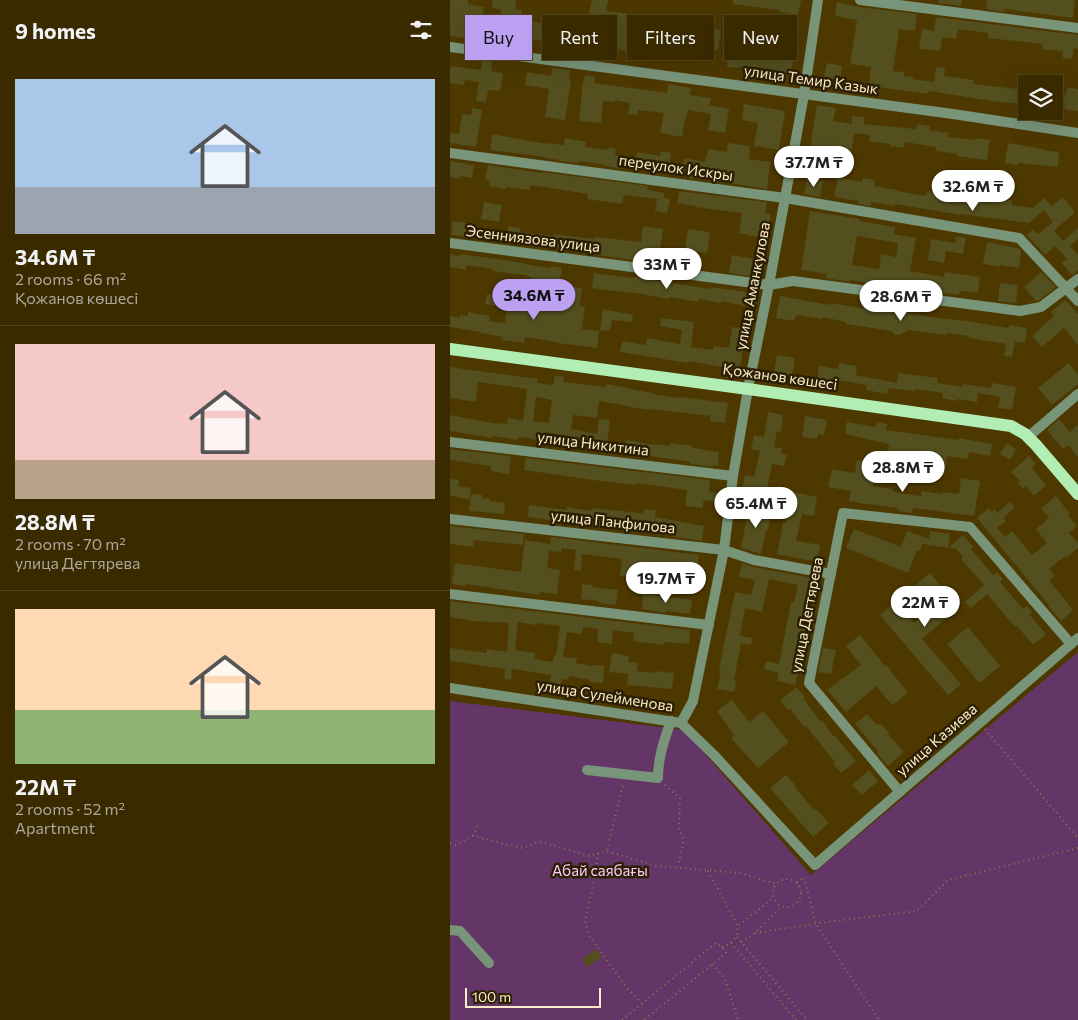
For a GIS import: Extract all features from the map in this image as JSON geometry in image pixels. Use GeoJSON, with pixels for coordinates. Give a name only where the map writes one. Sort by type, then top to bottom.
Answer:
{"type":"FeatureCollection","features":[{"type":"Feature","properties":{"kind":"main road","name":"Қожанов көшесі"},"geometry":{"type":"LineString","coordinates":[[450,349],[1002,424],[1010,426],[1028,437],[1078,494]]}},
{"type":"Feature","properties":{"kind":"street","name":"улица Аманкулова"},"geometry":{"type":"LineString","coordinates":[[658,778],[660,754],[676,722],[693,701],[709,625],[724,550],[733,476],[748,389],[804,95],[818,0]]}},
{"type":"Feature","properties":{"kind":"street"},"geometry":{"type":"LineString","coordinates":[[860,0],[1078,28]]}},
{"type":"Feature","properties":{"kind":"street","name":"улица Темир Казык"},"geometry":{"type":"LineString","coordinates":[[450,47],[953,114],[1078,133]]}},
{"type":"Feature","properties":{"kind":"street","name":"переулок Искры"},"geometry":{"type":"LineString","coordinates":[[450,153],[785,198],[1019,238],[1078,301]]}},
{"type":"Feature","properties":{"kind":"street","name":"Эсенниязова улица"},"geometry":{"type":"LineString","coordinates":[[450,243],[769,284],[793,281],[1020,311],[1041,307],[1078,279]]}},
{"type":"Feature","properties":{"kind":"street"},"geometry":{"type":"LineString","coordinates":[[1028,437],[1078,394]]}},
{"type":"Feature","properties":{"kind":"street","name":"улица Никитина"},"geometry":{"type":"LineString","coordinates":[[450,442],[733,476]]}},
{"type":"Feature","properties":{"kind":"street","name":"улица Дегтярева"},"geometry":{"type":"LineString","coordinates":[[900,792],[809,683],[843,513],[970,528],[1074,641]]}},
{"type":"Feature","properties":{"kind":"street","name":"улица Панфилова"},"geometry":{"type":"LineString","coordinates":[[450,519],[724,550],[754,560],[831,574]]}},
{"type":"Feature","properties":{"kind":"street"},"geometry":{"type":"LineString","coordinates":[[450,594],[709,625]]}},
{"type":"Feature","properties":{"kind":"street","name":"улица Казиева"},"geometry":{"type":"LineString","coordinates":[[815,865],[1074,641]]}},
{"type":"Feature","properties":{"kind":"street","name":"улица Сулейменова"},"geometry":{"type":"LineString","coordinates":[[450,688],[676,722],[714,755],[815,865]]}},
{"type":"Feature","properties":{"kind":"street"},"geometry":{"type":"LineString","coordinates":[[588,770],[658,778]]}},
{"type":"Feature","properties":{"kind":"street"},"geometry":{"type":"LineString","coordinates":[[450,930],[460,931],[489,963]]}},
{"type":"Feature","properties":{"kind":"path"},"geometry":{"type":"LineString","coordinates":[[980,723],[1078,838]]}},
{"type":"Feature","properties":{"kind":"path"},"geometry":{"type":"LineString","coordinates":[[606,851],[625,774]]}},
{"type":"Feature","properties":{"kind":"path"},"geometry":{"type":"LineString","coordinates":[[658,778],[680,798],[679,828],[684,840],[678,867]]}},
{"type":"Feature","properties":{"kind":"path"},"geometry":{"type":"LineString","coordinates":[[450,843],[456,845],[473,836],[479,823]]}},
{"type":"Feature","properties":{"kind":"path"},"geometry":{"type":"LineString","coordinates":[[473,836],[522,848],[540,842],[590,856],[606,851],[657,866],[740,872],[776,884]]}},
{"type":"Feature","properties":{"kind":"path"},"geometry":{"type":"LineString","coordinates":[[755,934],[918,911],[948,880],[1078,848]]}},
{"type":"Feature","properties":{"kind":"path"},"geometry":{"type":"LineString","coordinates":[[598,853],[593,886],[584,920],[588,934],[627,988],[643,1003]]}},
{"type":"Feature","properties":{"kind":"path"},"geometry":{"type":"LineString","coordinates":[[707,870],[738,926],[736,937],[731,944],[722,947]]}},
{"type":"Feature","properties":{"kind":"path"},"geometry":{"type":"LineString","coordinates":[[797,883],[804,877],[816,924],[879,1020]]}},
{"type":"Feature","properties":{"kind":"path"},"geometry":{"type":"LineString","coordinates":[[784,879],[793,880],[797,883],[802,892],[799,901],[792,907],[778,904],[773,893],[776,884],[784,879]]}},
{"type":"Feature","properties":{"kind":"path"},"geometry":{"type":"LineString","coordinates":[[738,926],[774,897]]}},
{"type":"Feature","properties":{"kind":"path"},"geometry":{"type":"LineString","coordinates":[[741,942],[755,934],[782,906]]}},
{"type":"Feature","properties":{"kind":"path"},"geometry":{"type":"LineString","coordinates":[[736,937],[807,1020]]}},
{"type":"Feature","properties":{"kind":"path"},"geometry":{"type":"LineString","coordinates":[[622,1020],[716,943],[722,947],[726,952],[644,1020]]}},
{"type":"Feature","properties":{"kind":"path"},"geometry":{"type":"LineString","coordinates":[[731,944],[796,1020]]}},
{"type":"Feature","properties":{"kind":"path"},"geometry":{"type":"LineString","coordinates":[[713,964],[725,978],[738,1020]]}},
{"type":"Feature","properties":{"kind":"green space","name":"Абай саябағы"},"geometry":{"type":"Polygon","coordinates":[[[1078,652],[1078,1020],[450,1020],[450,701],[684,730],[811,875],[1078,652]]]}},
{"type":"Feature","properties":{"kind":"building"},"geometry":{"type":"Polygon","coordinates":[[[450,0],[468,0],[468,4],[484,7],[483,15],[465,15],[465,38],[450,36],[450,0]]]}},
{"type":"Feature","properties":{"kind":"building"},"geometry":{"type":"Polygon","coordinates":[[[493,0],[516,0],[515,9],[522,10],[522,15],[500,15],[501,10],[492,8],[493,0]]]}},
{"type":"Feature","properties":{"kind":"building"},"geometry":{"type":"Polygon","coordinates":[[[592,0],[608,0],[606,11],[630,14],[627,15],[627,51],[617,50],[617,15],[589,15],[592,0]]]}},
{"type":"Feature","properties":{"kind":"building"},"geometry":{"type":"Polygon","coordinates":[[[733,0],[801,0],[798,15],[779,12],[780,10],[733,4],[733,0]]]}},
{"type":"Feature","properties":{"kind":"building"},"geometry":{"type":"Polygon","coordinates":[[[939,0],[962,0],[961,6],[938,3],[939,0]]]}},
{"type":"Feature","properties":{"kind":"building"},"geometry":{"type":"Polygon","coordinates":[[[987,0],[1075,0],[1073,18],[1005,9],[1004,12],[986,9],[987,0]]]}},
{"type":"Feature","properties":{"kind":"building"},"geometry":{"type":"Polygon","coordinates":[[[837,2],[859,7],[917,14],[915,31],[899,29],[893,71],[904,72],[904,76],[913,77],[913,79],[934,82],[936,67],[945,68],[944,76],[974,80],[973,84],[1018,89],[1018,103],[929,91],[928,94],[878,87],[878,93],[868,92],[871,67],[850,64],[857,20],[835,16],[837,2]]]}},
{"type":"Feature","properties":{"kind":"building"},"geometry":{"type":"Polygon","coordinates":[[[936,17],[1078,35],[1078,49],[1074,48],[1072,59],[1063,58],[1063,51],[1042,49],[1043,44],[988,38],[988,33],[958,29],[956,39],[942,37],[940,51],[919,49],[922,29],[934,31],[936,17]]]}},
{"type":"Feature","properties":{"kind":"building"},"geometry":{"type":"Polygon","coordinates":[[[532,22],[542,23],[542,41],[532,40],[532,22]]]}},
{"type":"Feature","properties":{"kind":"building"},"geometry":{"type":"Polygon","coordinates":[[[714,29],[721,30],[718,50],[714,49],[714,29]]]}},
{"type":"Feature","properties":{"kind":"building"},"geometry":{"type":"Polygon","coordinates":[[[482,60],[492,60],[491,71],[503,73],[500,91],[488,90],[486,102],[476,101],[479,82],[465,80],[464,85],[450,83],[450,66],[481,70],[482,60]]]}},
{"type":"Feature","properties":{"kind":"building"},"geometry":{"type":"Polygon","coordinates":[[[728,60],[792,60],[791,75],[767,72],[767,70],[727,67],[728,60]]]}},
{"type":"Feature","properties":{"kind":"building"},"geometry":{"type":"Polygon","coordinates":[[[827,63],[842,66],[840,80],[824,77],[827,63]]]}},
{"type":"Feature","properties":{"kind":"building"},"geometry":{"type":"Polygon","coordinates":[[[552,68],[570,70],[569,79],[571,80],[565,120],[545,117],[549,89],[525,85],[527,72],[551,76],[552,68]]]}},
{"type":"Feature","properties":{"kind":"building"},"geometry":{"type":"Polygon","coordinates":[[[585,75],[595,77],[594,83],[667,93],[668,84],[691,88],[690,95],[711,98],[709,105],[729,109],[725,133],[708,130],[711,114],[688,110],[682,137],[660,133],[664,113],[638,110],[637,115],[628,114],[630,103],[615,100],[614,102],[603,101],[601,123],[579,121],[585,75]]]}},
{"type":"Feature","properties":{"kind":"building"},"geometry":{"type":"Polygon","coordinates":[[[1067,87],[1078,89],[1078,111],[1064,109],[1063,94],[1066,95],[1067,87]]]}},
{"type":"Feature","properties":{"kind":"building"},"geometry":{"type":"Polygon","coordinates":[[[744,104],[785,111],[779,150],[754,146],[758,123],[742,120],[744,104]]]}},
{"type":"Feature","properties":{"kind":"building"},"geometry":{"type":"Polygon","coordinates":[[[817,105],[836,108],[833,121],[852,124],[852,116],[864,117],[864,124],[916,129],[917,124],[930,126],[929,130],[949,133],[948,137],[990,140],[987,160],[957,156],[958,154],[936,151],[936,147],[905,142],[904,148],[890,146],[890,144],[869,141],[870,135],[854,133],[850,161],[809,154],[817,105]]]}},
{"type":"Feature","properties":{"kind":"building"},"geometry":{"type":"Polygon","coordinates":[[[472,108],[482,110],[476,147],[450,143],[450,133],[459,134],[462,114],[471,115],[472,108]]]}},
{"type":"Feature","properties":{"kind":"building"},"geometry":{"type":"Polygon","coordinates":[[[492,134],[547,144],[564,145],[565,138],[586,142],[585,147],[608,150],[609,147],[616,149],[615,155],[636,158],[637,152],[660,156],[661,151],[671,153],[668,174],[623,167],[623,169],[579,161],[579,163],[559,161],[545,157],[490,150],[492,134]]]}},
{"type":"Feature","properties":{"kind":"building"},"geometry":{"type":"Polygon","coordinates":[[[728,143],[750,146],[749,159],[770,162],[767,189],[681,176],[684,158],[705,162],[708,149],[727,152],[728,143]]]}},
{"type":"Feature","properties":{"kind":"building"},"geometry":{"type":"Polygon","coordinates":[[[1008,143],[1059,152],[1058,167],[1005,163],[1008,143]]]}},
{"type":"Feature","properties":{"kind":"building"},"geometry":{"type":"Polygon","coordinates":[[[450,161],[474,165],[472,178],[460,176],[459,179],[450,177],[450,161]]]}},
{"type":"Feature","properties":{"kind":"building"},"geometry":{"type":"Polygon","coordinates":[[[488,165],[648,186],[647,190],[664,193],[664,198],[670,199],[667,213],[655,211],[657,199],[624,195],[622,204],[587,199],[588,194],[531,185],[530,190],[489,186],[490,181],[485,180],[488,165]]]}},
{"type":"Feature","properties":{"kind":"building"},"geometry":{"type":"Polygon","coordinates":[[[807,178],[823,181],[820,197],[804,194],[807,178]]]}},
{"type":"Feature","properties":{"kind":"building"},"geometry":{"type":"Polygon","coordinates":[[[838,178],[862,182],[863,178],[875,180],[874,186],[926,196],[927,191],[992,203],[993,198],[1012,200],[1011,205],[1033,208],[1044,198],[1052,206],[1063,197],[1075,212],[1054,231],[1063,241],[1078,228],[1078,239],[1070,246],[1078,255],[1078,270],[1072,275],[1062,263],[1067,259],[1055,246],[1045,255],[1027,235],[1033,229],[1038,234],[1053,222],[1044,210],[1029,223],[961,215],[895,204],[895,206],[871,202],[871,206],[858,204],[859,201],[834,197],[838,178]]]}},
{"type":"Feature","properties":{"kind":"building"},"geometry":{"type":"Polygon","coordinates":[[[679,191],[767,202],[765,213],[771,214],[766,239],[739,233],[742,213],[677,203],[679,191]]]}},
{"type":"Feature","properties":{"kind":"building"},"geometry":{"type":"Polygon","coordinates":[[[484,202],[502,205],[499,222],[481,219],[484,202]]]}},
{"type":"Feature","properties":{"kind":"building"},"geometry":{"type":"Polygon","coordinates":[[[810,211],[895,227],[894,234],[916,238],[910,271],[944,277],[945,272],[980,277],[978,293],[960,291],[959,295],[874,285],[850,280],[849,282],[826,278],[827,274],[801,270],[810,211]],[[857,236],[852,265],[879,269],[881,254],[896,257],[898,243],[857,236]]]}},
{"type":"Feature","properties":{"kind":"building"},"geometry":{"type":"Polygon","coordinates":[[[453,221],[473,224],[471,237],[451,235],[453,221]]]}},
{"type":"Feature","properties":{"kind":"building"},"geometry":{"type":"Polygon","coordinates":[[[508,226],[520,228],[520,232],[553,236],[554,234],[641,242],[643,226],[663,229],[658,264],[506,242],[508,226]]]}},
{"type":"Feature","properties":{"kind":"building"},"geometry":{"type":"Polygon","coordinates":[[[688,229],[710,232],[707,253],[685,250],[688,229]]]}},
{"type":"Feature","properties":{"kind":"building"},"geometry":{"type":"Polygon","coordinates":[[[956,236],[966,238],[963,254],[946,251],[944,263],[928,260],[931,239],[955,243],[956,236]]]}},
{"type":"Feature","properties":{"kind":"building"},"geometry":{"type":"Polygon","coordinates":[[[987,242],[1020,249],[1019,268],[983,264],[987,242]]]}},
{"type":"Feature","properties":{"kind":"building"},"geometry":{"type":"Polygon","coordinates":[[[450,254],[562,268],[559,289],[547,288],[548,285],[530,282],[531,277],[524,275],[467,265],[466,270],[450,267],[450,254]]]}},
{"type":"Feature","properties":{"kind":"building"},"geometry":{"type":"Polygon","coordinates":[[[732,255],[753,259],[750,276],[729,273],[732,255]]]}},
{"type":"Feature","properties":{"kind":"building"},"geometry":{"type":"Polygon","coordinates":[[[1041,272],[1056,287],[1036,301],[1024,287],[1041,272]]]}},
{"type":"Feature","properties":{"kind":"building"},"geometry":{"type":"Polygon","coordinates":[[[594,273],[634,277],[710,289],[710,287],[747,292],[745,306],[721,301],[721,303],[699,299],[698,302],[592,288],[594,273]]]}},
{"type":"Feature","properties":{"kind":"building"},"geometry":{"type":"Polygon","coordinates":[[[1000,283],[1018,285],[1016,303],[998,301],[1000,283]]]}},
{"type":"Feature","properties":{"kind":"building"},"geometry":{"type":"Polygon","coordinates":[[[569,286],[582,288],[579,306],[585,307],[582,329],[599,331],[597,348],[525,337],[524,343],[502,340],[503,337],[450,327],[450,316],[460,318],[460,315],[468,316],[468,312],[490,316],[489,321],[505,323],[507,308],[485,304],[487,294],[509,298],[509,295],[567,304],[569,286]]]}},
{"type":"Feature","properties":{"kind":"building"},"geometry":{"type":"Polygon","coordinates":[[[780,296],[830,305],[830,303],[886,312],[886,310],[1009,328],[1009,325],[1027,328],[1025,343],[1015,342],[1012,357],[1004,356],[1006,344],[969,338],[969,336],[908,330],[900,335],[895,335],[891,331],[846,324],[846,322],[822,317],[822,319],[796,315],[794,321],[776,318],[780,296]]]}},
{"type":"Feature","properties":{"kind":"building"},"geometry":{"type":"Polygon","coordinates":[[[1065,300],[1078,314],[1078,345],[1064,328],[1042,347],[1032,336],[1054,316],[1051,312],[1065,300]]]}},
{"type":"Feature","properties":{"kind":"building"},"geometry":{"type":"Polygon","coordinates":[[[603,309],[633,315],[632,322],[612,320],[610,331],[600,330],[603,309]]]}},
{"type":"Feature","properties":{"kind":"building"},"geometry":{"type":"Polygon","coordinates":[[[661,318],[694,322],[691,347],[713,350],[714,346],[729,348],[732,327],[746,329],[740,368],[728,366],[728,368],[689,361],[688,363],[620,352],[622,341],[646,345],[647,338],[680,344],[682,330],[660,326],[661,318]]]}},
{"type":"Feature","properties":{"kind":"building"},"geometry":{"type":"Polygon","coordinates":[[[777,355],[795,358],[792,376],[774,373],[777,355]]]}},
{"type":"Feature","properties":{"kind":"building"},"geometry":{"type":"Polygon","coordinates":[[[839,363],[857,366],[856,375],[897,383],[898,373],[938,378],[937,383],[963,387],[963,384],[991,388],[992,383],[1016,387],[1012,410],[998,408],[1000,397],[978,393],[977,402],[957,399],[957,401],[942,398],[943,393],[915,389],[915,391],[888,388],[887,394],[866,390],[867,385],[832,379],[831,383],[817,381],[819,366],[838,369],[839,363]]]}},
{"type":"Feature","properties":{"kind":"building"},"geometry":{"type":"Polygon","coordinates":[[[1069,363],[1078,375],[1078,384],[1052,405],[1038,388],[1069,363]]]}},
{"type":"Feature","properties":{"kind":"building"},"geometry":{"type":"Polygon","coordinates":[[[450,367],[538,379],[537,383],[553,385],[555,376],[564,377],[563,382],[606,387],[607,384],[652,394],[728,403],[725,423],[710,421],[711,416],[650,410],[599,401],[597,418],[573,415],[571,429],[597,434],[599,419],[610,420],[606,452],[580,447],[581,438],[544,432],[543,440],[519,437],[518,440],[450,431],[450,415],[498,424],[507,424],[508,418],[523,421],[527,389],[478,382],[476,402],[450,398],[450,367]],[[536,397],[533,421],[549,423],[552,400],[536,397]]]}},
{"type":"Feature","properties":{"kind":"building"},"geometry":{"type":"Polygon","coordinates":[[[768,412],[783,415],[781,432],[777,431],[774,447],[782,448],[781,454],[787,455],[784,466],[772,464],[766,495],[742,491],[745,475],[754,477],[760,451],[751,449],[754,435],[764,437],[768,412]]]}},
{"type":"Feature","properties":{"kind":"building"},"geometry":{"type":"Polygon","coordinates":[[[805,416],[827,420],[824,435],[818,434],[817,439],[802,437],[805,416]]]}},
{"type":"Feature","properties":{"kind":"building"},"geometry":{"type":"Polygon","coordinates":[[[1059,419],[1070,432],[1078,425],[1078,457],[1068,445],[1063,449],[1047,430],[1059,419]]]}},
{"type":"Feature","properties":{"kind":"building"},"geometry":{"type":"Polygon","coordinates":[[[847,422],[876,427],[877,422],[887,424],[886,430],[959,440],[959,438],[992,444],[990,456],[969,452],[968,459],[947,456],[945,475],[886,466],[889,444],[845,434],[847,422]]]}},
{"type":"Feature","properties":{"kind":"building"},"geometry":{"type":"Polygon","coordinates":[[[626,440],[653,445],[670,446],[671,443],[719,452],[718,466],[691,464],[691,462],[624,452],[626,440]]]}},
{"type":"Feature","properties":{"kind":"building"},"geometry":{"type":"Polygon","coordinates":[[[1007,443],[1016,449],[1010,460],[1000,454],[1007,443]]]}},
{"type":"Feature","properties":{"kind":"building"},"geometry":{"type":"Polygon","coordinates":[[[450,449],[511,456],[509,474],[491,471],[491,466],[450,460],[450,449]]]}},
{"type":"Feature","properties":{"kind":"building"},"geometry":{"type":"Polygon","coordinates":[[[1029,456],[1036,464],[1032,468],[1046,485],[1034,496],[1026,486],[1023,488],[1018,483],[1020,481],[1011,472],[1029,456]]]}},
{"type":"Feature","properties":{"kind":"building"},"geometry":{"type":"Polygon","coordinates":[[[526,458],[710,480],[709,492],[723,494],[721,502],[704,500],[702,508],[685,506],[687,490],[636,483],[635,485],[593,480],[524,470],[526,458]]]}},
{"type":"Feature","properties":{"kind":"building"},"geometry":{"type":"Polygon","coordinates":[[[857,460],[877,464],[873,486],[893,489],[893,492],[921,496],[922,491],[959,494],[961,478],[980,481],[974,516],[913,508],[912,513],[898,511],[898,508],[849,501],[851,491],[828,487],[832,469],[855,473],[857,460]]]}},
{"type":"Feature","properties":{"kind":"building"},"geometry":{"type":"Polygon","coordinates":[[[450,479],[459,480],[458,486],[471,488],[469,500],[450,495],[450,479]]]}},
{"type":"Feature","properties":{"kind":"building"},"geometry":{"type":"Polygon","coordinates":[[[792,492],[817,497],[814,516],[802,514],[796,541],[820,545],[817,562],[777,554],[792,492]]]}},
{"type":"Feature","properties":{"kind":"building"},"geometry":{"type":"Polygon","coordinates":[[[471,494],[482,495],[482,498],[490,499],[490,501],[505,503],[504,514],[469,511],[471,494]]]}},
{"type":"Feature","properties":{"kind":"building"},"geometry":{"type":"Polygon","coordinates":[[[1056,496],[1070,514],[1068,516],[1077,526],[1069,533],[1078,543],[1078,548],[1049,569],[1055,576],[1049,580],[1073,610],[1061,621],[977,518],[989,508],[992,512],[994,509],[997,513],[1010,502],[1015,507],[1003,518],[1006,521],[997,528],[1005,537],[1012,531],[1032,555],[1047,543],[1036,529],[1049,518],[1041,508],[1056,496]]]}},
{"type":"Feature","properties":{"kind":"building"},"geometry":{"type":"Polygon","coordinates":[[[529,505],[567,510],[567,507],[591,511],[592,508],[643,514],[644,509],[656,510],[655,517],[704,526],[702,541],[602,525],[602,527],[528,517],[529,505]]]}},
{"type":"Feature","properties":{"kind":"building"},"geometry":{"type":"Polygon","coordinates":[[[749,506],[772,510],[761,554],[741,548],[749,506]]]}},
{"type":"Feature","properties":{"kind":"building"},"geometry":{"type":"Polygon","coordinates":[[[450,526],[524,534],[523,545],[474,540],[473,547],[450,544],[450,526]]]}},
{"type":"Feature","properties":{"kind":"building"},"geometry":{"type":"Polygon","coordinates":[[[854,529],[901,547],[907,531],[929,539],[930,531],[950,534],[948,548],[922,544],[920,551],[917,550],[908,573],[846,548],[854,529]]]}},
{"type":"Feature","properties":{"kind":"building"},"geometry":{"type":"Polygon","coordinates":[[[963,535],[973,547],[971,549],[993,575],[997,572],[1003,579],[1000,582],[1023,609],[1027,606],[1032,612],[1029,614],[1046,634],[1033,645],[987,594],[971,608],[965,602],[984,585],[961,559],[963,557],[956,549],[948,548],[963,535]]]}},
{"type":"Feature","properties":{"kind":"building"},"geometry":{"type":"Polygon","coordinates":[[[551,537],[699,555],[697,574],[673,571],[671,582],[620,576],[622,559],[582,554],[581,571],[574,570],[576,550],[562,548],[561,552],[549,551],[547,568],[560,570],[557,594],[540,592],[540,595],[466,584],[466,586],[452,584],[455,563],[521,572],[525,540],[550,544],[551,537]]]}},
{"type":"Feature","properties":{"kind":"building"},"geometry":{"type":"Polygon","coordinates":[[[742,563],[753,567],[812,578],[806,606],[808,606],[804,626],[806,627],[795,685],[777,681],[779,673],[764,669],[766,661],[779,664],[791,602],[794,603],[798,585],[769,579],[762,612],[745,608],[740,636],[752,638],[751,645],[741,643],[734,680],[736,681],[734,692],[717,689],[735,592],[751,595],[755,580],[739,577],[742,563]]]}},
{"type":"Feature","properties":{"kind":"building"},"geometry":{"type":"Polygon","coordinates":[[[930,573],[959,607],[922,639],[961,684],[948,695],[880,615],[897,601],[914,623],[927,611],[909,591],[930,573]]]}},
{"type":"Feature","properties":{"kind":"building"},"geometry":{"type":"Polygon","coordinates":[[[582,584],[618,590],[616,605],[581,599],[582,584]]]}},
{"type":"Feature","properties":{"kind":"building"},"geometry":{"type":"Polygon","coordinates":[[[643,594],[692,600],[690,614],[642,609],[643,594]]]}},
{"type":"Feature","properties":{"kind":"building"},"geometry":{"type":"Polygon","coordinates":[[[450,601],[690,630],[689,644],[664,642],[664,645],[633,641],[634,633],[613,630],[612,644],[597,642],[598,629],[583,627],[582,634],[567,632],[563,657],[577,658],[576,663],[604,666],[603,683],[590,682],[590,680],[569,676],[568,680],[562,679],[560,690],[549,688],[551,675],[512,669],[511,680],[504,679],[505,669],[450,661],[450,648],[486,653],[487,649],[507,652],[509,623],[473,621],[450,617],[450,601]],[[518,622],[515,650],[535,653],[535,659],[553,662],[554,655],[556,655],[560,626],[536,623],[536,625],[518,622]]]}},
{"type":"Feature","properties":{"kind":"building"},"geometry":{"type":"Polygon","coordinates":[[[968,627],[1000,666],[979,683],[947,644],[968,627]]]}},
{"type":"Feature","properties":{"kind":"building"},"geometry":{"type":"Polygon","coordinates":[[[860,635],[908,693],[892,705],[876,686],[846,712],[827,690],[861,665],[846,646],[860,635]]]}},
{"type":"Feature","properties":{"kind":"building"},"geometry":{"type":"Polygon","coordinates":[[[823,648],[836,650],[831,674],[818,672],[823,648]]]}},
{"type":"Feature","properties":{"kind":"building"},"geometry":{"type":"Polygon","coordinates":[[[612,653],[629,656],[628,662],[638,663],[637,671],[674,673],[672,689],[627,685],[628,674],[609,672],[612,653]]]}},
{"type":"Feature","properties":{"kind":"building"},"geometry":{"type":"Polygon","coordinates":[[[796,687],[805,697],[803,698],[820,721],[822,720],[833,736],[856,761],[841,773],[833,764],[835,762],[806,726],[804,727],[790,709],[788,710],[780,701],[796,687]]]}},
{"type":"Feature","properties":{"kind":"building"},"geometry":{"type":"Polygon","coordinates":[[[732,700],[749,722],[763,711],[789,742],[758,768],[731,738],[734,735],[717,711],[732,700]]]}},
{"type":"Feature","properties":{"kind":"building"},"geometry":{"type":"Polygon","coordinates":[[[867,714],[877,725],[880,723],[904,752],[888,766],[855,724],[867,714]]]}},
{"type":"Feature","properties":{"kind":"building"},"geometry":{"type":"Polygon","coordinates":[[[869,770],[878,781],[862,795],[852,785],[869,770]]]}},
{"type":"Feature","properties":{"kind":"building"},"geometry":{"type":"Polygon","coordinates":[[[786,775],[814,810],[816,809],[829,823],[813,837],[770,788],[786,775]]]}},
{"type":"Feature","properties":{"kind":"building"},"geometry":{"type":"Polygon","coordinates":[[[596,949],[602,957],[588,967],[582,959],[596,949]]]}}]}
